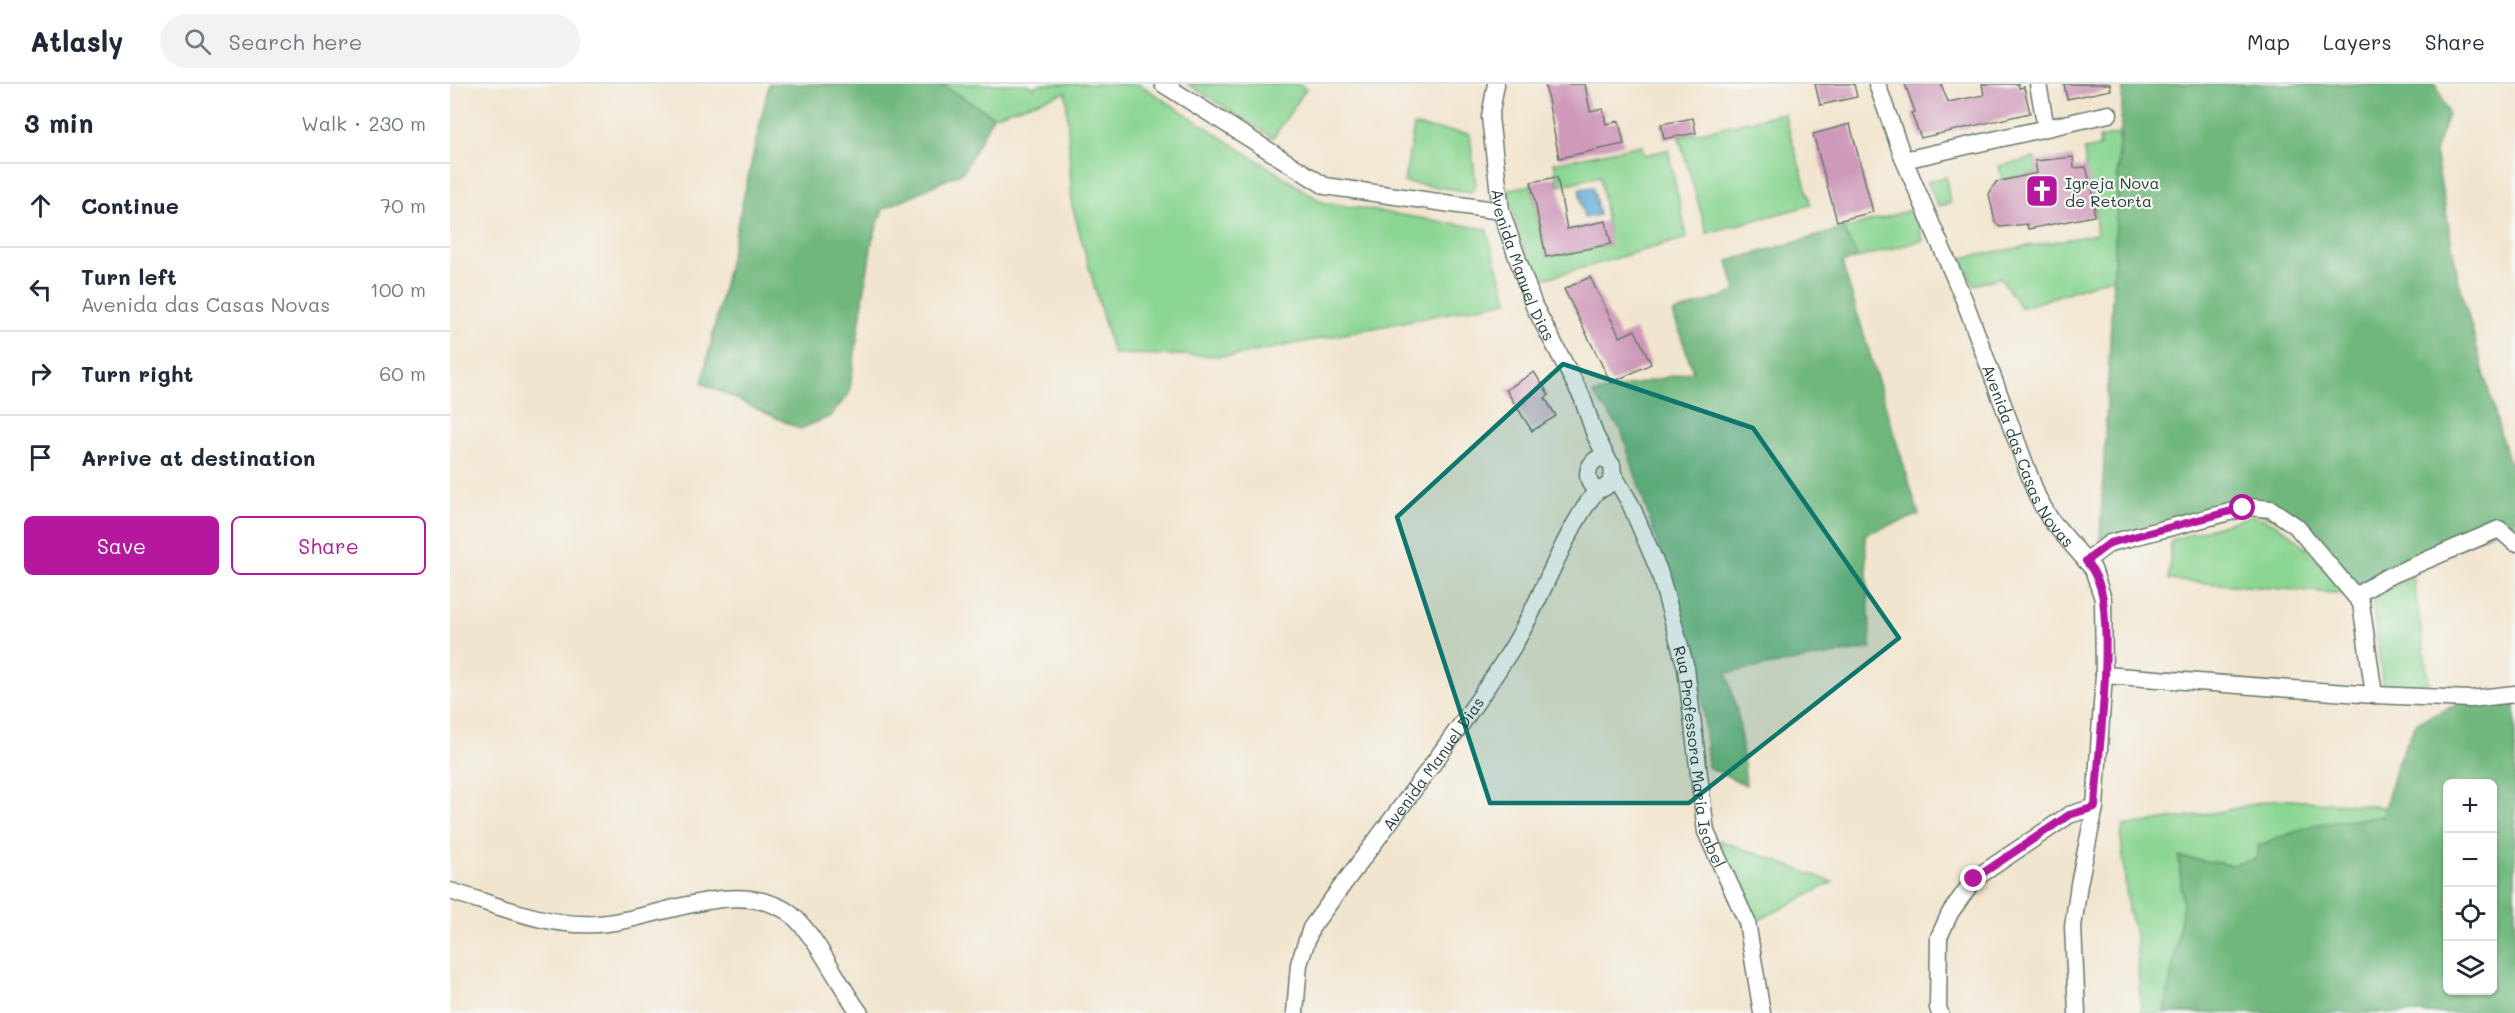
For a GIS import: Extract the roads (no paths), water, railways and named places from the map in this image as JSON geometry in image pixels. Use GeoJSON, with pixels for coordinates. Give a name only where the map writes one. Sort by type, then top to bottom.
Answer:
{"type":"FeatureCollection","features":[{"type":"Feature","properties":{"kind":"street"},"geometry":{"type":"LineString","coordinates":[[1163,84],[1325,186],[1501,211]]}},
{"type":"Feature","properties":{"kind":"street","name":"Avenida Manuel Dias"},"geometry":{"type":"LineString","coordinates":[[1295,1013],[1299,964],[1311,928],[1481,696],[1506,657],[1581,511],[1600,490],[1611,482],[1611,467],[1595,435],[1582,397],[1534,306],[1501,211],[1490,117],[1496,84]]}},
{"type":"Feature","properties":{"kind":"street","name":"Avenida das Casas Novas"},"geometry":{"type":"LineString","coordinates":[[1877,84],[1904,160],[1965,302],[2037,496],[2050,519],[2086,561],[2099,581],[2103,599],[2104,675],[2095,807],[2075,904],[2077,1013]]}},
{"type":"Feature","properties":{"kind":"street"},"geometry":{"type":"LineString","coordinates":[[2038,84],[2046,128]]}},
{"type":"Feature","properties":{"kind":"street"},"geometry":{"type":"LineString","coordinates":[[1904,160],[2109,114]]}},
{"type":"Feature","properties":{"kind":"street","name":"Avenida Manuel Dias"},"geometry":{"type":"LineString","coordinates":[[1581,511],[1595,435]]}},
{"type":"Feature","properties":{"kind":"street"},"geometry":{"type":"LineString","coordinates":[[1611,467],[1596,459],[1589,470],[1589,482],[1600,490],[1630,503]]}},
{"type":"Feature","properties":{"kind":"street","name":"Rua Professora Maria Isabel"},"geometry":{"type":"LineString","coordinates":[[1611,467],[1630,503],[1659,571],[1686,668],[1706,832],[1747,922],[1762,1013]]}},
{"type":"Feature","properties":{"kind":"street"},"geometry":{"type":"LineString","coordinates":[[2086,561],[2110,543],[2249,507],[2271,509],[2296,526],[2361,603],[2374,695]]}},
{"type":"Feature","properties":{"kind":"street"},"geometry":{"type":"LineString","coordinates":[[2355,596],[2385,578],[2499,529],[2515,543]]}},
{"type":"Feature","properties":{"kind":"street"},"geometry":{"type":"LineString","coordinates":[[2104,675],[2374,695],[2470,699],[2515,694]]}},
{"type":"Feature","properties":{"kind":"street"},"geometry":{"type":"LineString","coordinates":[[1940,1013],[1938,1008],[1939,938],[1950,913],[1974,879],[2069,815],[2095,807]]}},
{"type":"Feature","properties":{"kind":"street"},"geometry":{"type":"LineString","coordinates":[[450,891],[554,923],[597,924],[642,916],[681,905],[758,900],[785,910],[805,927],[841,987],[860,1013]]}},
{"type":"Feature","properties":{"kind":"water"},"geometry":{"type":"Polygon","coordinates":[[[1593,187],[1599,215],[1584,218],[1579,189],[1593,187]]]}},
{"type":"Feature","properties":{"kind":"place","name":"Igreja Nova de Retorta"},"geometry":{"type":"Point","coordinates":[2042,191]}}]}
